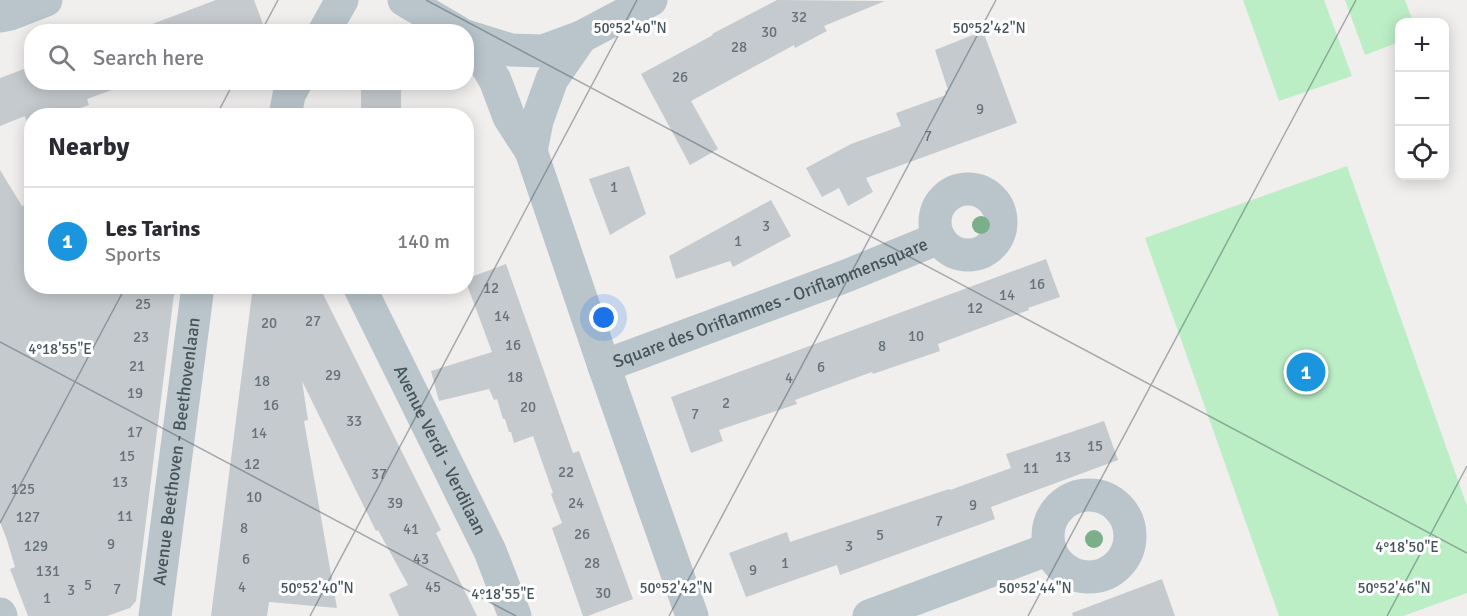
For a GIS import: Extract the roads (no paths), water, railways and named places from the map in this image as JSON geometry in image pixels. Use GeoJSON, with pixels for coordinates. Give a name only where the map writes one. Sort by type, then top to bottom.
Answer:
{"type":"FeatureCollection","features":[{"type":"Feature","properties":{"kind":"street"},"geometry":{"type":"LineString","coordinates":[[0,16],[46,0]]}},
{"type":"Feature","properties":{"kind":"street"},"geometry":{"type":"LineString","coordinates":[[328,24],[342,0]]}},
{"type":"Feature","properties":{"kind":"street"},"geometry":{"type":"LineString","coordinates":[[404,0],[446,24]]}},
{"type":"Feature","properties":{"kind":"street"},"geometry":{"type":"LineString","coordinates":[[474,38],[511,50],[543,51],[581,37],[651,0]]}},
{"type":"Feature","properties":{"kind":"street"},"geometry":{"type":"LineString","coordinates":[[531,151],[537,121],[552,79],[581,37]]}},
{"type":"Feature","properties":{"kind":"street"},"geometry":{"type":"LineString","coordinates":[[474,48],[495,80],[509,117],[531,151],[692,616]]}},
{"type":"Feature","properties":{"kind":"street"},"geometry":{"type":"LineString","coordinates":[[287,108],[292,90]]}},
{"type":"Feature","properties":{"kind":"street","name":"Square des Oriflammes - Oriflammensquare"},"geometry":{"type":"LineString","coordinates":[[604,366],[835,280],[939,238]]}},
{"type":"Feature","properties":{"kind":"street","name":"Avenue Beethoven - Beethovenlaan"},"geometry":{"type":"LineString","coordinates":[[155,616],[197,294]]}},
{"type":"Feature","properties":{"kind":"street","name":"Avenue Verdi - Verdilaan"},"geometry":{"type":"LineString","coordinates":[[363,294],[490,551],[515,616]]}},
{"type":"Feature","properties":{"kind":"street"},"geometry":{"type":"LineString","coordinates":[[869,616],[1049,549]]}},
{"type":"Feature","properties":{"kind":"place","name":"Les Tarins"},"geometry":{"type":"Point","coordinates":[1306,372]}}]}
